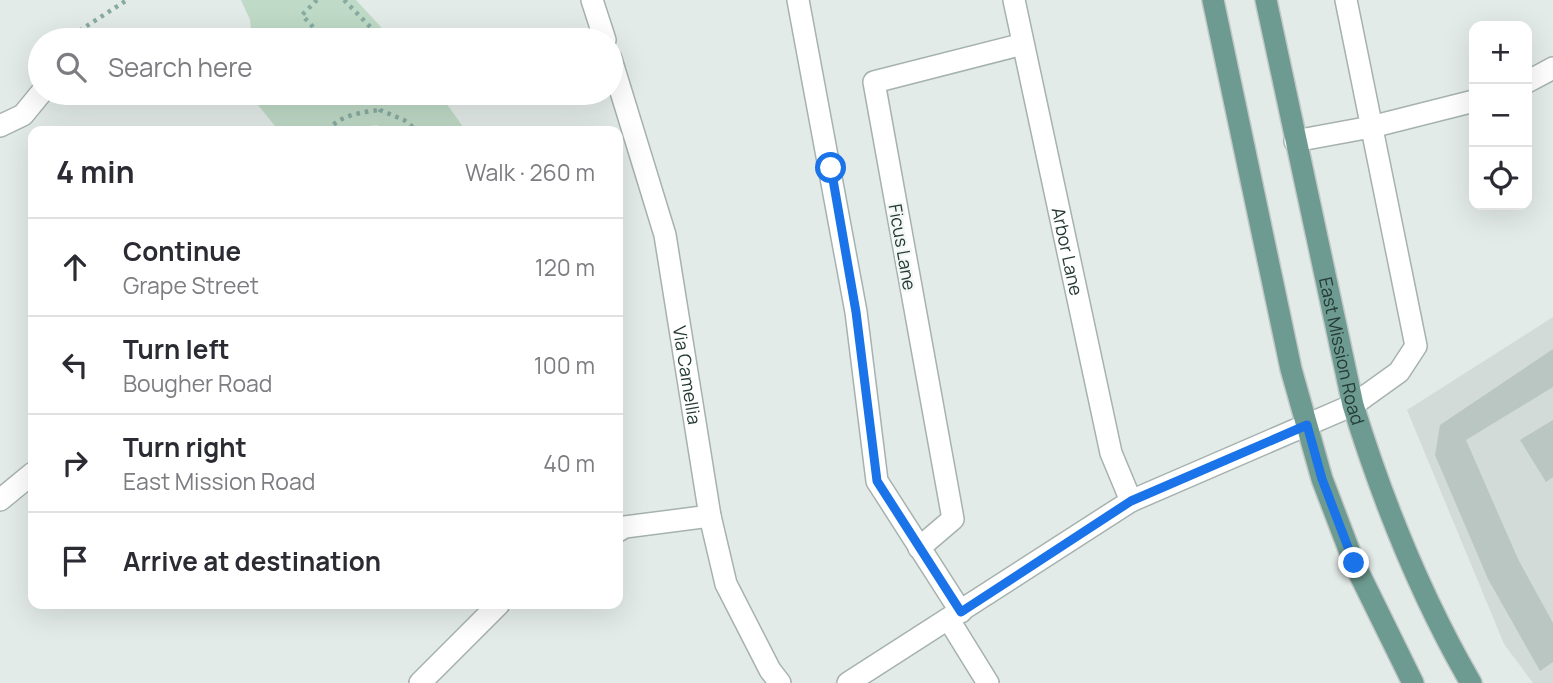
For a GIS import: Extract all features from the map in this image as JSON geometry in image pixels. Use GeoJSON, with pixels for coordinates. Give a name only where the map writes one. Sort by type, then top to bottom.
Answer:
{"type":"FeatureCollection","features":[{"type":"Feature","properties":{"kind":"main road"},"geometry":{"type":"LineString","coordinates":[[1213,0],[1291,369],[1322,479],[1354,563],[1413,683]]}},
{"type":"Feature","properties":{"kind":"main road","name":"East Mission Road"},"geometry":{"type":"LineString","coordinates":[[1266,0],[1353,405],[1370,461],[1399,539],[1445,638],[1471,683]]}},
{"type":"Feature","properties":{"kind":"street"},"geometry":{"type":"LineString","coordinates":[[592,0],[601,28]]}},
{"type":"Feature","properties":{"kind":"street"},"geometry":{"type":"LineString","coordinates":[[798,0],[856,312],[877,481],[919,548],[988,683]]}},
{"type":"Feature","properties":{"kind":"street","name":"Arbor Lane"},"geometry":{"type":"LineString","coordinates":[[1014,0],[1111,453],[1131,501]]}},
{"type":"Feature","properties":{"kind":"street"},"geometry":{"type":"LineString","coordinates":[[849,683],[1131,501],[1353,405],[1399,372],[1416,346],[1346,0]]}},
{"type":"Feature","properties":{"kind":"street","name":"Ficus Lane"},"geometry":{"type":"LineString","coordinates":[[919,548],[953,519],[874,82],[1023,44]]}},
{"type":"Feature","properties":{"kind":"street"},"geometry":{"type":"LineString","coordinates":[[1532,79],[1553,68]]}},
{"type":"Feature","properties":{"kind":"street","name":"Via Camellia"},"geometry":{"type":"LineString","coordinates":[[623,98],[665,235],[710,516],[726,584],[770,670],[780,683]]}},
{"type":"Feature","properties":{"kind":"street"},"geometry":{"type":"LineString","coordinates":[[1295,141],[1371,127],[1469,102]]}},
{"type":"Feature","properties":{"kind":"street"},"geometry":{"type":"LineString","coordinates":[[0,126],[23,115],[31,105]]}},
{"type":"Feature","properties":{"kind":"street"},"geometry":{"type":"LineString","coordinates":[[0,500],[28,476]]}},
{"type":"Feature","properties":{"kind":"street"},"geometry":{"type":"LineString","coordinates":[[623,528],[710,516]]}},
{"type":"Feature","properties":{"kind":"street"},"geometry":{"type":"LineString","coordinates":[[420,683],[494,609]]}},
{"type":"Feature","properties":{"kind":"path"},"geometry":{"type":"LineString","coordinates":[[84,28],[127,0]]}},
{"type":"Feature","properties":{"kind":"path"},"geometry":{"type":"LineString","coordinates":[[314,28],[302,15],[317,0]]}},
{"type":"Feature","properties":{"kind":"path"},"geometry":{"type":"LineString","coordinates":[[344,0],[371,28]]}},
{"type":"Feature","properties":{"kind":"path"},"geometry":{"type":"LineString","coordinates":[[379,105],[380,110]]}},
{"type":"Feature","properties":{"kind":"path"},"geometry":{"type":"LineString","coordinates":[[331,126],[357,113],[380,110],[412,126]]}},
{"type":"Feature","properties":{"kind":"shaded area"},"geometry":{"type":"Polygon","coordinates":[[[1553,317],[1553,683],[1533,683],[1504,644],[1407,410],[1553,317]]]}},
{"type":"Feature","properties":{"kind":"green space"},"geometry":{"type":"Polygon","coordinates":[[[241,0],[356,0],[382,28],[251,28],[241,0]]]}},
{"type":"Feature","properties":{"kind":"green space"},"geometry":{"type":"Polygon","coordinates":[[[258,105],[448,105],[462,126],[377,125],[275,126],[258,105]]]}},
{"type":"Feature","properties":{"kind":"building"},"geometry":{"type":"Polygon","coordinates":[[[1553,349],[1553,387],[1466,440],[1518,559],[1553,623],[1553,662],[1540,671],[1488,579],[1435,455],[1440,425],[1553,349]]]}},
{"type":"Feature","properties":{"kind":"building"},"geometry":{"type":"Polygon","coordinates":[[[1553,420],[1553,477],[1546,482],[1520,440],[1553,420]]]}},
{"type":"Feature","properties":{"kind":"route"},"geometry":{"type":"LineString","coordinates":[[831,168],[856,312],[877,481],[961,612],[1131,501],[1307,425],[1322,479],[1354,563]]}}]}
